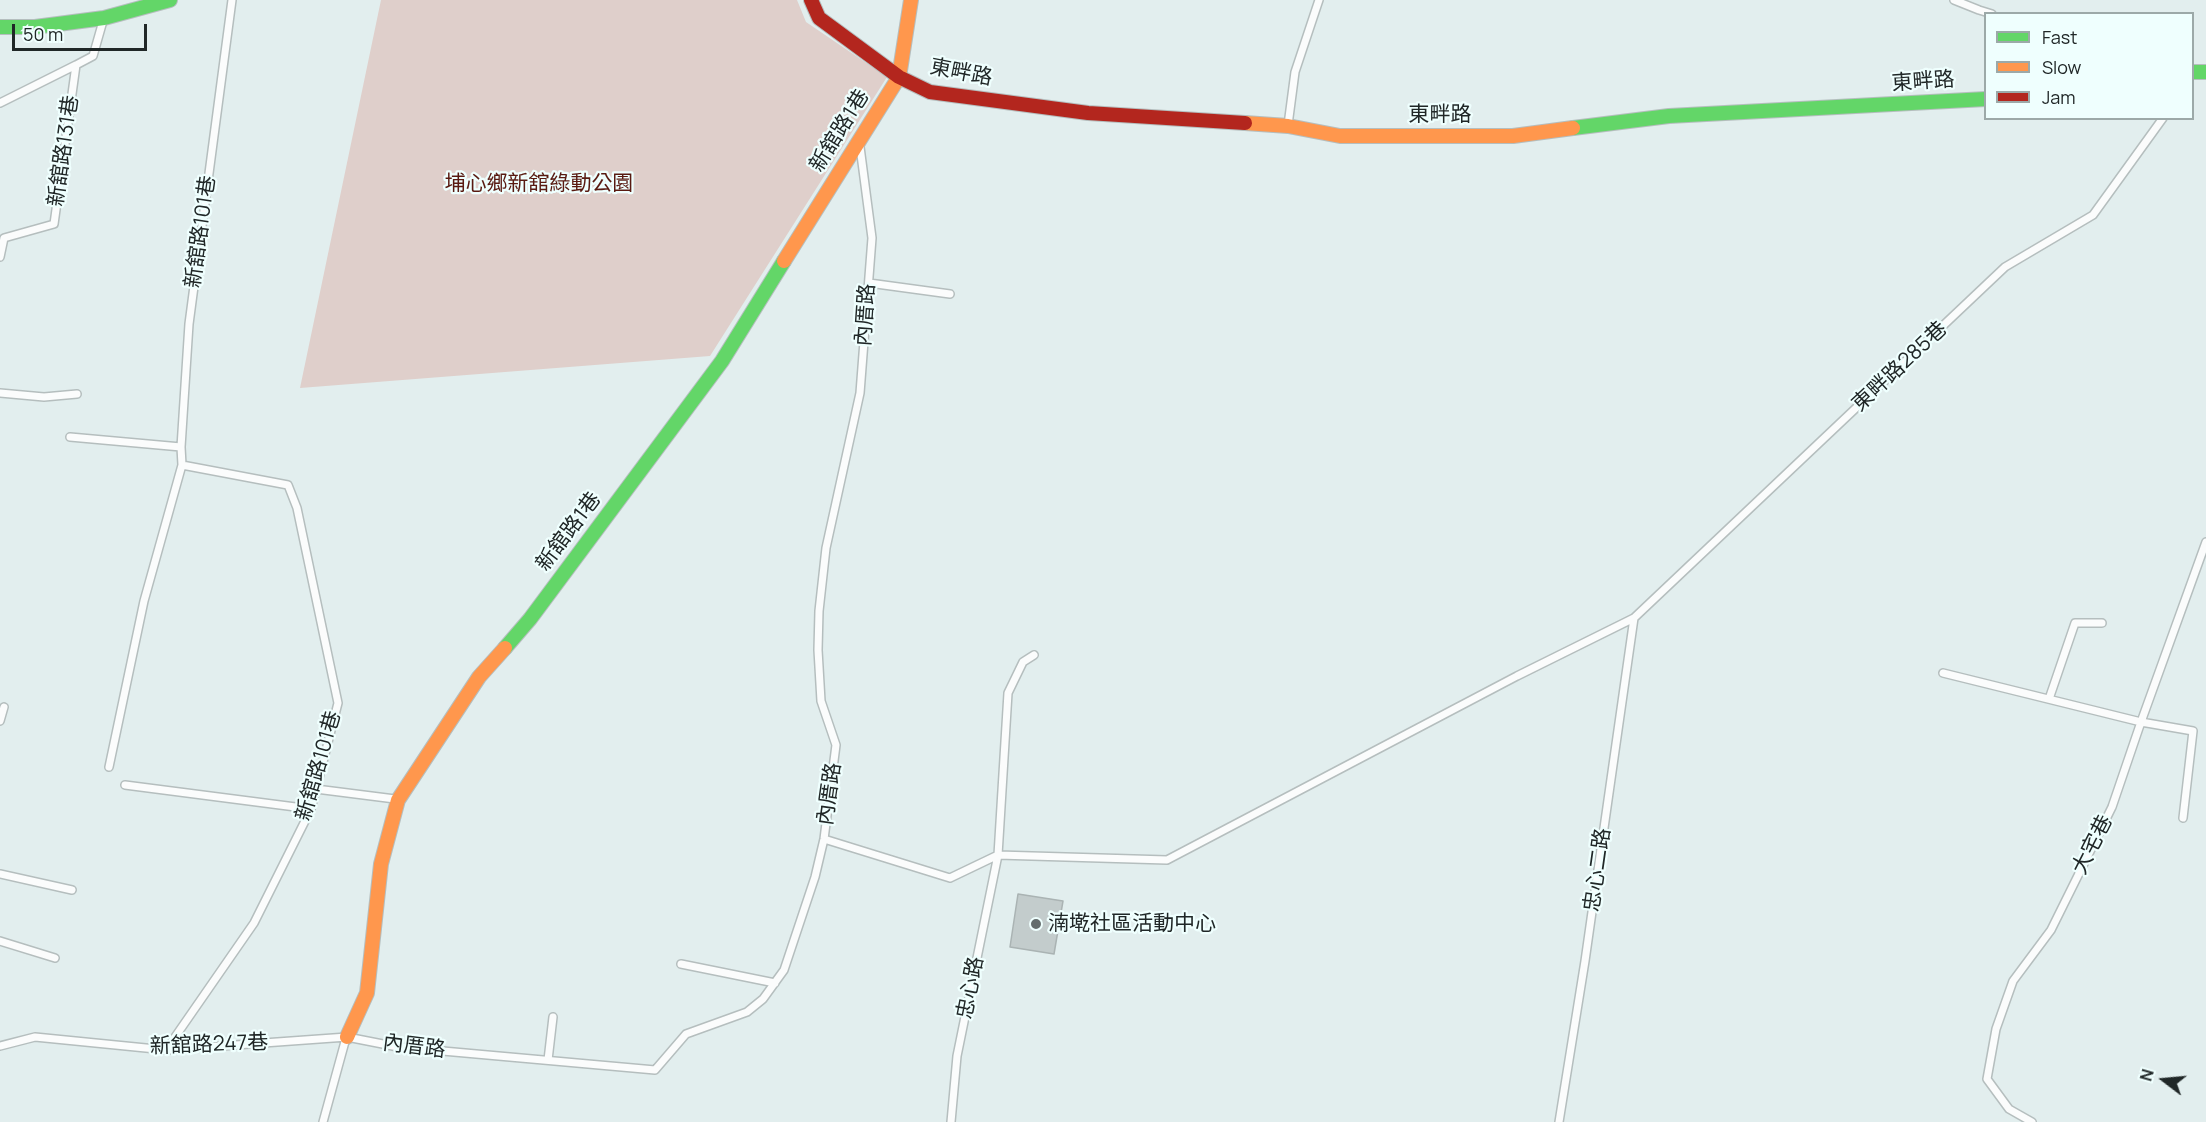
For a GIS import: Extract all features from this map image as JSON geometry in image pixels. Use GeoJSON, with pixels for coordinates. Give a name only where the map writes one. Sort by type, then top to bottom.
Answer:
{"type":"FeatureCollection","features":[{"type":"Feature","properties":{"kind":"street"},"geometry":{"type":"LineString","coordinates":[[0,27],[35,27],[104,18],[170,0]]}},
{"type":"Feature","properties":{"kind":"street","name":"東畔路"},"geometry":{"type":"LineString","coordinates":[[811,0],[819,18],[899,78],[930,92],[1121,117],[1288,126],[1340,136],[1513,136],[1669,116],[1984,99]]}},
{"type":"Feature","properties":{"kind":"street"},"geometry":{"type":"LineString","coordinates":[[899,78],[911,0]]}},
{"type":"Feature","properties":{"kind":"street","name":"新舘路1巷"},"geometry":{"type":"LineString","coordinates":[[346,1037],[367,993],[381,864],[398,800],[479,677],[530,619],[722,361],[899,78]]}},
{"type":"Feature","properties":{"kind":"lane","name":"新舘路101巷"},"geometry":{"type":"LineString","coordinates":[[109,767],[144,601],[182,465],[181,447],[189,324],[232,0]]}},
{"type":"Feature","properties":{"kind":"lane"},"geometry":{"type":"LineString","coordinates":[[1288,126],[1295,72],[1320,0]]}},
{"type":"Feature","properties":{"kind":"lane"},"geometry":{"type":"LineString","coordinates":[[1954,0],[1986,12]]}},
{"type":"Feature","properties":{"kind":"lane","name":"新舘路131巷"},"geometry":{"type":"LineString","coordinates":[[0,257],[4,238],[54,224],[76,65],[93,56],[104,18]]}},
{"type":"Feature","properties":{"kind":"lane"},"geometry":{"type":"LineString","coordinates":[[0,103],[76,65]]}},
{"type":"Feature","properties":{"kind":"lane","name":"東畔路285巷"},"geometry":{"type":"LineString","coordinates":[[998,855],[1167,860],[1517,676],[1634,618],[2005,267],[2093,215],[2162,120]]}},
{"type":"Feature","properties":{"kind":"lane","name":"內厝路"},"geometry":{"type":"LineString","coordinates":[[346,1037],[398,1047],[656,1070],[686,1034],[747,1012],[764,999],[784,970],[815,877],[824,839],[836,745],[821,701],[818,650],[819,611],[826,548],[860,393],[872,238],[859,140]]}},
{"type":"Feature","properties":{"kind":"lane"},"geometry":{"type":"LineString","coordinates":[[869,283],[950,294]]}},
{"type":"Feature","properties":{"kind":"lane"},"geometry":{"type":"LineString","coordinates":[[0,393],[44,397],[77,394]]}},
{"type":"Feature","properties":{"kind":"lane"},"geometry":{"type":"LineString","coordinates":[[70,437],[181,447]]}},
{"type":"Feature","properties":{"kind":"lane","name":"新舘路101巷"},"geometry":{"type":"LineString","coordinates":[[166,1050],[254,923],[311,809],[338,703],[297,508],[288,485],[182,465]]}},
{"type":"Feature","properties":{"kind":"lane","name":"大宅巷"},"geometry":{"type":"LineString","coordinates":[[2032,1122],[2009,1109],[1987,1080],[1996,1029],[2013,981],[2051,930],[2112,807],[2206,542]]}},
{"type":"Feature","properties":{"kind":"lane","name":"忠心二路"},"geometry":{"type":"LineString","coordinates":[[1559,1122],[1587,949],[1634,618]]}},
{"type":"Feature","properties":{"kind":"lane"},"geometry":{"type":"LineString","coordinates":[[2049,699],[2075,623],[2102,623]]}},
{"type":"Feature","properties":{"kind":"lane","name":"忠心路"},"geometry":{"type":"LineString","coordinates":[[951,1122],[957,1056],[998,855],[1008,693],[1023,662],[1034,655]]}},
{"type":"Feature","properties":{"kind":"lane"},"geometry":{"type":"LineString","coordinates":[[1942,673],[2141,722],[2193,731],[2183,818]]}},
{"type":"Feature","properties":{"kind":"lane"},"geometry":{"type":"LineString","coordinates":[[0,721],[4,706]]}},
{"type":"Feature","properties":{"kind":"lane"},"geometry":{"type":"LineString","coordinates":[[125,785],[311,809]]}},
{"type":"Feature","properties":{"kind":"lane"},"geometry":{"type":"LineString","coordinates":[[316,789],[398,800]]}},
{"type":"Feature","properties":{"kind":"lane"},"geometry":{"type":"LineString","coordinates":[[824,839],[950,878],[998,855]]}},
{"type":"Feature","properties":{"kind":"lane"},"geometry":{"type":"LineString","coordinates":[[0,874],[72,890]]}},
{"type":"Feature","properties":{"kind":"lane"},"geometry":{"type":"LineString","coordinates":[[0,941],[55,958]]}},
{"type":"Feature","properties":{"kind":"lane"},"geometry":{"type":"LineString","coordinates":[[681,964],[775,983]]}},
{"type":"Feature","properties":{"kind":"lane"},"geometry":{"type":"LineString","coordinates":[[548,1060],[553,1017]]}},
{"type":"Feature","properties":{"kind":"lane","name":"新舘路247巷"},"geometry":{"type":"LineString","coordinates":[[0,1046],[35,1037],[166,1050],[346,1037]]}},
{"type":"Feature","properties":{"kind":"lane"},"geometry":{"type":"LineString","coordinates":[[323,1122],[346,1037]]}},
{"type":"Feature","properties":{"kind":"green space","name":"埔心鄉新舘綠動公園"},"geometry":{"type":"Polygon","coordinates":[[[381,0],[797,0],[806,22],[887,77],[710,356],[300,388],[381,0]]]}},
{"type":"Feature","properties":{"kind":"building","name":"湳墘社區活動中心"},"geometry":{"type":"Polygon","coordinates":[[[1018,894],[1063,901],[1054,954],[1010,947],[1018,894]]]}},
{"type":"Feature","properties":{"kind":"traffic: fast"},"geometry":{"type":"LineString","coordinates":[[0,27],[35,27],[104,18],[170,0]]}},
{"type":"Feature","properties":{"kind":"traffic: fast"},"geometry":{"type":"LineString","coordinates":[[2194,72],[2206,72]]}},
{"type":"Feature","properties":{"kind":"traffic: fast"},"geometry":{"type":"LineString","coordinates":[[1573,128],[1669,116],[1984,99]]}},
{"type":"Feature","properties":{"kind":"traffic: fast"},"geometry":{"type":"LineString","coordinates":[[505,648],[530,619],[722,361],[784,261]]}},
{"type":"Feature","properties":{"kind":"traffic: slow"},"geometry":{"type":"LineString","coordinates":[[784,261],[899,77],[911,0]]}},
{"type":"Feature","properties":{"kind":"traffic: slow"},"geometry":{"type":"LineString","coordinates":[[1245,123],[1288,126],[1340,136],[1513,136],[1573,128]]}},
{"type":"Feature","properties":{"kind":"traffic: slow"},"geometry":{"type":"LineString","coordinates":[[347,1037],[367,993],[381,864],[398,800],[479,677],[505,648]]}},
{"type":"Feature","properties":{"kind":"traffic: jam"},"geometry":{"type":"LineString","coordinates":[[811,0],[819,18],[899,77],[930,92],[1088,113],[1245,123]]}},
{"type":"Feature","properties":{"kind":"place","name":"湳墘社區活動中心"},"geometry":{"type":"Point","coordinates":[1036,924]}}]}
